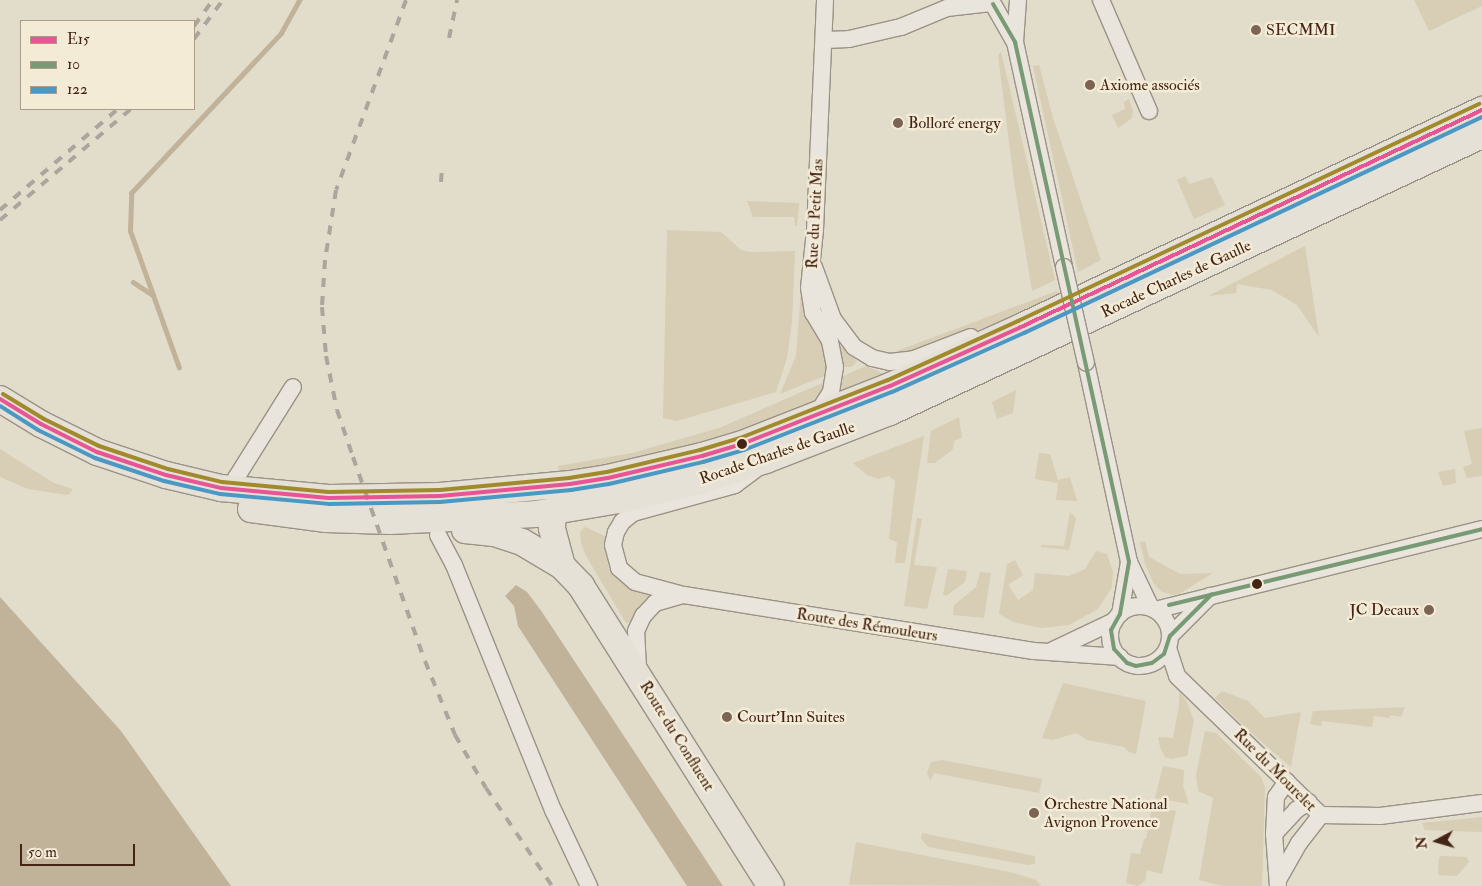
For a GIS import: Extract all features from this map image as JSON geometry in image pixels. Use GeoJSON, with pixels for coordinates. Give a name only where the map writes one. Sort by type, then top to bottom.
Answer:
{"type":"FeatureCollection","features":[{"type":"Feature","properties":{"kind":"main road","name":"Rocade Charles de Gaulle"},"geometry":{"type":"LineString","coordinates":[[0,400],[97,452],[166,475],[232,490],[329,498],[440,496],[608,478],[702,456],[815,417],[890,386],[1021,327],[1482,110]]}},
{"type":"Feature","properties":{"kind":"main road","name":"Rocade Charles de Gaulle"},"geometry":{"type":"LineString","coordinates":[[0,419],[57,450],[147,486],[192,498],[264,511],[326,519],[430,528],[536,514],[562,507],[655,492],[766,460],[890,412],[982,371],[1482,134]]}},
{"type":"Feature","properties":{"kind":"main road"},"geometry":{"type":"LineString","coordinates":[[562,566],[552,528],[562,507],[581,492],[652,479],[702,456]]}},
{"type":"Feature","properties":{"kind":"main road"},"geometry":{"type":"LineString","coordinates":[[533,487],[553,494],[562,507],[581,586]]}},
{"type":"Feature","properties":{"kind":"main road"},"geometry":{"type":"LineString","coordinates":[[430,528],[494,533],[522,542],[562,566],[581,586]]}},
{"type":"Feature","properties":{"kind":"main road","name":"Route du Confluent"},"geometry":{"type":"LineString","coordinates":[[581,586],[771,886]]}},
{"type":"Feature","properties":{"kind":"street","name":"Rue du Petit Mas"},"geometry":{"type":"LineString","coordinates":[[815,417],[831,392],[835,367],[830,341],[813,313],[809,288],[813,265],[825,0]]}},
{"type":"Feature","properties":{"kind":"street"},"geometry":{"type":"LineString","coordinates":[[824,40],[848,39],[901,27],[952,4],[990,2],[1002,6],[1017,0],[1015,42],[1129,562],[1153,609],[1166,621],[1169,642]]}},
{"type":"Feature","properties":{"kind":"street"},"geometry":{"type":"LineString","coordinates":[[1101,0],[1149,111]]}},
{"type":"Feature","properties":{"kind":"street"},"geometry":{"type":"LineString","coordinates":[[990,2],[1015,42]]}},
{"type":"Feature","properties":{"kind":"street"},"geometry":{"type":"LineString","coordinates":[[813,265],[833,319],[854,347],[872,358],[890,362],[914,359],[966,338],[1021,327]]}},
{"type":"Feature","properties":{"kind":"street"},"geometry":{"type":"LineString","coordinates":[[232,490],[236,478],[292,387]]}},
{"type":"Feature","properties":{"kind":"street","name":"Route des Rémouleurs"},"geometry":{"type":"LineString","coordinates":[[766,460],[736,485],[633,513],[622,522],[616,532],[613,545],[619,568],[626,576],[647,587],[684,595],[886,629],[1034,651],[1120,657]]}},
{"type":"Feature","properties":{"kind":"street"},"geometry":{"type":"LineString","coordinates":[[430,528],[454,565],[554,812],[589,886]]}},
{"type":"Feature","properties":{"kind":"street"},"geometry":{"type":"LineString","coordinates":[[1050,651],[1135,607],[1153,609],[1482,529]]}},
{"type":"Feature","properties":{"kind":"street"},"geometry":{"type":"LineString","coordinates":[[1129,562],[1111,640],[1120,657],[1127,663],[1145,665],[1159,660],[1169,642],[1212,594]]}},
{"type":"Feature","properties":{"kind":"street"},"geometry":{"type":"LineString","coordinates":[[639,676],[636,631],[643,616],[655,603],[684,595]]}},
{"type":"Feature","properties":{"kind":"street","name":"Rue du Mourelet"},"geometry":{"type":"LineString","coordinates":[[1169,642],[1177,676]]}},
{"type":"Feature","properties":{"kind":"street","name":"Rue du Mourelet"},"geometry":{"type":"LineString","coordinates":[[1145,665],[1177,676],[1309,802],[1321,816],[1380,816],[1482,803]]}},
{"type":"Feature","properties":{"kind":"street"},"geometry":{"type":"LineString","coordinates":[[1278,883],[1274,834],[1276,798],[1287,781]]}},
{"type":"Feature","properties":{"kind":"street"},"geometry":{"type":"LineString","coordinates":[[1274,834],[1296,810],[1309,802]]}},
{"type":"Feature","properties":{"kind":"street"},"geometry":{"type":"LineString","coordinates":[[1278,883],[1299,843],[1321,816]]}},
{"type":"Feature","properties":{"kind":"shaded area"},"geometry":{"type":"Polygon","coordinates":[[[1414,0],[1482,0],[1482,6],[1429,31],[1414,0]]]}},
{"type":"Feature","properties":{"kind":"shaded area"},"geometry":{"type":"Polygon","coordinates":[[[1001,52],[1055,280],[1032,291],[1014,182],[998,55],[1001,52]]]}},
{"type":"Feature","properties":{"kind":"shaded area"},"geometry":{"type":"Polygon","coordinates":[[[1039,65],[1053,118],[1101,260],[1078,272],[1033,66],[1039,65]]]}},
{"type":"Feature","properties":{"kind":"shaded area"},"geometry":{"type":"Polygon","coordinates":[[[1129,99],[1133,111],[1132,118],[1118,128],[1112,115],[1125,109],[1124,102],[1129,99]]]}},
{"type":"Feature","properties":{"kind":"shaded area"},"geometry":{"type":"Polygon","coordinates":[[[1185,176],[1189,184],[1212,177],[1225,205],[1194,219],[1177,180],[1185,176]]]}},
{"type":"Feature","properties":{"kind":"shaded area"},"geometry":{"type":"Polygon","coordinates":[[[747,201],[799,203],[797,226],[795,226],[794,217],[753,217],[747,201]]]}},
{"type":"Feature","properties":{"kind":"shaded area"},"geometry":{"type":"Polygon","coordinates":[[[667,230],[721,232],[741,250],[749,252],[795,251],[792,322],[787,358],[776,392],[677,421],[663,418],[667,230]]]}},
{"type":"Feature","properties":{"kind":"shaded area"},"geometry":{"type":"Polygon","coordinates":[[[1305,246],[1319,337],[1297,305],[1272,290],[1237,284],[1236,293],[1208,296],[1305,246]]]}},
{"type":"Feature","properties":{"kind":"shaded area"},"geometry":{"type":"Polygon","coordinates":[[[801,291],[806,314],[828,356],[827,375],[780,394],[796,356],[801,291]]]}},
{"type":"Feature","properties":{"kind":"shaded area"},"geometry":{"type":"Polygon","coordinates":[[[1057,291],[1059,296],[992,325],[914,353],[894,355],[894,352],[1057,291]]]}},
{"type":"Feature","properties":{"kind":"shaded area"},"geometry":{"type":"Polygon","coordinates":[[[843,347],[857,361],[852,367],[843,367],[840,349],[843,347]]]}},
{"type":"Feature","properties":{"kind":"shaded area"},"geometry":{"type":"Polygon","coordinates":[[[866,366],[887,375],[836,398],[843,376],[866,366]]]}},
{"type":"Feature","properties":{"kind":"shaded area"},"geometry":{"type":"Polygon","coordinates":[[[827,381],[828,386],[804,411],[728,438],[560,475],[558,466],[632,453],[719,428],[827,381]]]}},
{"type":"Feature","properties":{"kind":"shaded area"},"geometry":{"type":"Polygon","coordinates":[[[1016,390],[1013,413],[997,419],[992,402],[1016,390]]]}},
{"type":"Feature","properties":{"kind":"shaded area"},"geometry":{"type":"Polygon","coordinates":[[[959,417],[962,438],[954,441],[953,449],[935,463],[927,463],[931,431],[959,417]]]}},
{"type":"Feature","properties":{"kind":"shaded area"},"geometry":{"type":"Polygon","coordinates":[[[1482,428],[1482,476],[1467,478],[1463,467],[1472,464],[1464,431],[1482,428]]]}},
{"type":"Feature","properties":{"kind":"shaded area"},"geometry":{"type":"Polygon","coordinates":[[[924,436],[905,563],[895,563],[897,542],[889,539],[895,481],[889,476],[878,479],[867,475],[853,463],[924,436]]]}},
{"type":"Feature","properties":{"kind":"shaded area"},"geometry":{"type":"Polygon","coordinates":[[[0,449],[54,483],[73,489],[68,495],[28,489],[0,477],[0,449]]]}},
{"type":"Feature","properties":{"kind":"shaded area"},"geometry":{"type":"Polygon","coordinates":[[[1039,453],[1050,454],[1058,480],[1070,477],[1077,501],[1056,500],[1058,483],[1035,479],[1039,453]]]}},
{"type":"Feature","properties":{"kind":"shaded area"},"geometry":{"type":"Polygon","coordinates":[[[1455,469],[1456,483],[1443,486],[1438,472],[1455,469]]]}},
{"type":"Feature","properties":{"kind":"shaded area"},"geometry":{"type":"Polygon","coordinates":[[[1070,512],[1076,518],[1069,550],[1041,547],[1041,545],[1064,546],[1070,512]]]}},
{"type":"Feature","properties":{"kind":"shaded area"},"geometry":{"type":"Polygon","coordinates":[[[917,518],[922,519],[914,565],[937,567],[927,609],[904,606],[917,518]]]}},
{"type":"Feature","properties":{"kind":"shaded area"},"geometry":{"type":"Polygon","coordinates":[[[585,527],[607,537],[605,549],[609,568],[620,580],[632,589],[657,593],[633,623],[626,623],[586,556],[581,543],[580,532],[585,527]]]}},
{"type":"Feature","properties":{"kind":"shaded area"},"geometry":{"type":"Polygon","coordinates":[[[1145,541],[1149,557],[1180,574],[1213,573],[1179,594],[1173,595],[1162,592],[1154,584],[1145,564],[1140,542],[1145,541]]]}},
{"type":"Feature","properties":{"kind":"shaded area"},"geometry":{"type":"Polygon","coordinates":[[[1096,551],[1107,554],[1113,572],[1112,587],[1098,609],[1069,625],[1041,628],[1014,622],[999,614],[1007,564],[1015,560],[1023,575],[1008,585],[1018,600],[1033,590],[1035,573],[1069,576],[1085,569],[1096,551]]]}},
{"type":"Feature","properties":{"kind":"shaded area"},"geometry":{"type":"Polygon","coordinates":[[[948,569],[967,571],[965,582],[946,596],[943,594],[948,569]]]}},
{"type":"Feature","properties":{"kind":"shaded area"},"geometry":{"type":"Polygon","coordinates":[[[980,572],[991,573],[984,618],[953,615],[954,605],[976,587],[980,572]]]}},
{"type":"Feature","properties":{"kind":"shaded area"},"geometry":{"type":"Polygon","coordinates":[[[516,585],[527,592],[542,612],[723,886],[687,886],[518,626],[514,606],[505,596],[516,585]]]}},
{"type":"Feature","properties":{"kind":"shaded area"},"geometry":{"type":"Polygon","coordinates":[[[0,597],[121,731],[231,886],[0,886],[0,597]]]}},
{"type":"Feature","properties":{"kind":"shaded area"},"geometry":{"type":"Polygon","coordinates":[[[1063,683],[1146,701],[1136,754],[1129,752],[1124,747],[1087,740],[1076,733],[1053,740],[1042,738],[1063,683]]]}},
{"type":"Feature","properties":{"kind":"shaded area"},"geometry":{"type":"Polygon","coordinates":[[[1179,691],[1187,702],[1194,721],[1187,756],[1171,759],[1165,757],[1158,737],[1173,738],[1179,706],[1179,691]]]}},
{"type":"Feature","properties":{"kind":"shaded area"},"geometry":{"type":"Polygon","coordinates":[[[1222,691],[1248,701],[1265,718],[1301,712],[1291,767],[1248,730],[1215,698],[1222,691]]]}},
{"type":"Feature","properties":{"kind":"shaded area"},"geometry":{"type":"Polygon","coordinates":[[[1405,707],[1401,717],[1390,715],[1389,718],[1374,716],[1372,727],[1322,721],[1321,726],[1310,724],[1313,711],[1405,707]]]}},
{"type":"Feature","properties":{"kind":"shaded area"},"geometry":{"type":"Polygon","coordinates":[[[1205,731],[1216,733],[1261,777],[1265,787],[1262,886],[1222,886],[1199,880],[1213,798],[1198,791],[1196,775],[1205,731]]]}},
{"type":"Feature","properties":{"kind":"shaded area"},"geometry":{"type":"Polygon","coordinates":[[[942,760],[1042,779],[1039,793],[934,773],[930,781],[927,773],[931,762],[942,760]]]}},
{"type":"Feature","properties":{"kind":"shaded area"},"geometry":{"type":"Polygon","coordinates":[[[1163,766],[1184,770],[1183,786],[1189,804],[1155,798],[1163,766]]]}},
{"type":"Feature","properties":{"kind":"shaded area"},"geometry":{"type":"Polygon","coordinates":[[[1152,806],[1176,811],[1162,874],[1147,870],[1145,881],[1138,886],[1126,883],[1131,853],[1140,854],[1144,839],[1146,839],[1152,806]]]}},
{"type":"Feature","properties":{"kind":"shaded area"},"geometry":{"type":"Polygon","coordinates":[[[1482,817],[1482,832],[1425,830],[1422,823],[1482,817]]]}},
{"type":"Feature","properties":{"kind":"shaded area"},"geometry":{"type":"Polygon","coordinates":[[[922,833],[1035,856],[1035,864],[1028,865],[928,847],[921,839],[922,833]]]}},
{"type":"Feature","properties":{"kind":"shaded area"},"geometry":{"type":"Polygon","coordinates":[[[856,842],[1014,873],[1036,880],[1041,886],[849,885],[856,842]]]}},
{"type":"Feature","properties":{"kind":"shaded area"},"geometry":{"type":"Polygon","coordinates":[[[1441,856],[1467,857],[1469,862],[1457,876],[1438,875],[1439,858],[1441,856]]]}},
{"type":"Feature","properties":{"kind":"waterway"},"geometry":{"type":"LineString","coordinates":[[179,368],[130,231],[131,193],[281,33],[299,0]]}},
{"type":"Feature","properties":{"kind":"waterway"},"geometry":{"type":"LineString","coordinates":[[133,282],[153,295]]}},
{"type":"Feature","properties":{"kind":"railway"},"geometry":{"type":"LineString","coordinates":[[195,25],[213,0]]}},
{"type":"Feature","properties":{"kind":"railway"},"geometry":{"type":"LineString","coordinates":[[195,38],[223,0]]}},
{"type":"Feature","properties":{"kind":"railway"},"geometry":{"type":"LineString","coordinates":[[406,0],[336,190],[325,260],[322,307],[326,356],[337,410],[425,661],[455,735],[486,788],[552,886]]}},
{"type":"Feature","properties":{"kind":"railway"},"geometry":{"type":"LineString","coordinates":[[449,38],[457,0]]}},
{"type":"Feature","properties":{"kind":"railway"},"geometry":{"type":"LineString","coordinates":[[0,210],[117,110]]}},
{"type":"Feature","properties":{"kind":"railway"},"geometry":{"type":"LineString","coordinates":[[0,220],[130,110]]}},
{"type":"Feature","properties":{"kind":"railway"},"geometry":{"type":"LineString","coordinates":[[441,182],[442,169]]}},
{"type":"Feature","properties":{"kind":"transit line","name":"10"},"geometry":{"type":"LineString","coordinates":[[993,4],[1015,42],[1129,562],[1120,614],[1111,630],[1114,649],[1127,663],[1136,666],[1152,663],[1164,654],[1170,636],[1212,594]]}},
{"type":"Feature","properties":{"kind":"transit line"},"geometry":{"type":"LineString","coordinates":[[3,394],[44,419],[99,446],[168,469],[222,482],[329,492],[440,490],[569,478],[607,472],[700,450],[740,438],[888,380],[1018,321],[1479,104]]}},
{"type":"Feature","properties":{"kind":"transit line","name":"E15"},"geometry":{"type":"LineString","coordinates":[[0,399],[41,424],[97,452],[166,475],[221,488],[329,498],[440,496],[570,484],[608,478],[702,456],[742,444],[890,386],[1021,327],[1482,110]]}},
{"type":"Feature","properties":{"kind":"transit line","name":"122"},"geometry":{"type":"LineString","coordinates":[[0,406],[38,430],[95,458],[164,481],[220,494],[329,504],[440,502],[571,490],[609,484],[703,462],[744,450],[892,392],[1024,333],[1482,117]]}},
{"type":"Feature","properties":{"kind":"transit line","name":"10"},"geometry":{"type":"LineString","coordinates":[[1169,605],[1482,529]]}},
{"type":"Feature","properties":{"kind":"place","name":"SECMMI"},"geometry":{"type":"Point","coordinates":[1256,30]}},
{"type":"Feature","properties":{"kind":"place","name":"Axiome associés"},"geometry":{"type":"Point","coordinates":[1090,85]}},
{"type":"Feature","properties":{"kind":"place","name":"Bolloré energy"},"geometry":{"type":"Point","coordinates":[898,123]}},
{"type":"Feature","properties":{"kind":"place","name":"JC Decaux"},"geometry":{"type":"Point","coordinates":[1429,610]}},
{"type":"Feature","properties":{"kind":"place","name":"Court'Inn Suites"},"geometry":{"type":"Point","coordinates":[727,717]}},
{"type":"Feature","properties":{"kind":"place","name":"Orchestre National Avignon Provence"},"geometry":{"type":"Point","coordinates":[1034,813]}}]}
